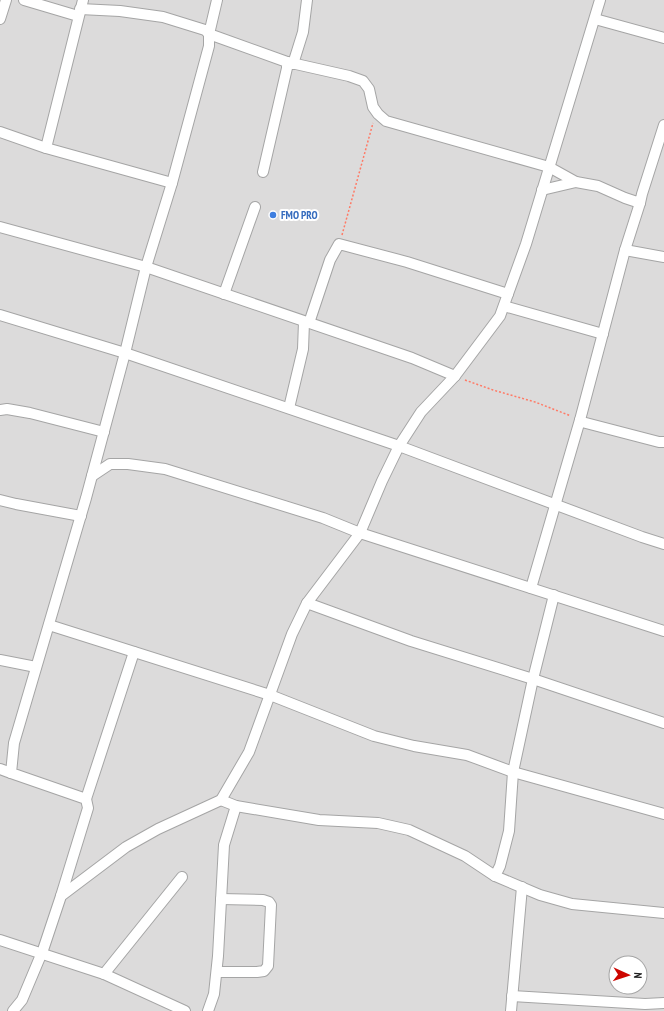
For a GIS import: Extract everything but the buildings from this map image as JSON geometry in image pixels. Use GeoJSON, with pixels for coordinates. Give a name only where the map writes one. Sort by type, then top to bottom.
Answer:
{"type":"FeatureCollection","features":[{"type":"Feature","properties":{"kind":"street"},"geometry":{"type":"LineString","coordinates":[[0,19],[6,0]]}},
{"type":"Feature","properties":{"kind":"street"},"geometry":{"type":"LineString","coordinates":[[24,0],[80,9],[120,11],[163,17],[200,28],[209,34],[290,63],[349,76],[363,82],[369,89],[373,106],[378,114],[386,121],[549,167],[576,182],[598,186],[640,203]]}},
{"type":"Feature","properties":{"kind":"street"},"geometry":{"type":"LineString","coordinates":[[11,773],[14,744],[81,516],[125,353],[146,267],[172,183],[209,46],[209,34],[217,0]]}},
{"type":"Feature","properties":{"kind":"street"},"geometry":{"type":"LineString","coordinates":[[263,172],[285,75],[302,32],[307,0]]}},
{"type":"Feature","properties":{"kind":"street"},"geometry":{"type":"LineString","coordinates":[[61,896],[126,846],[158,829],[221,800],[249,752],[292,634],[307,603],[360,533],[399,446],[421,412],[454,376],[500,316],[526,244],[600,0]]}},
{"type":"Feature","properties":{"kind":"street"},"geometry":{"type":"LineString","coordinates":[[46,148],[80,9]]}},
{"type":"Feature","properties":{"kind":"street"},"geometry":{"type":"LineString","coordinates":[[595,19],[664,38]]}},
{"type":"Feature","properties":{"kind":"street"},"geometry":{"type":"LineString","coordinates":[[531,588],[580,420],[625,250],[664,127]]}},
{"type":"Feature","properties":{"kind":"street"},"geometry":{"type":"LineString","coordinates":[[0,132],[46,148],[172,183]]}},
{"type":"Feature","properties":{"kind":"street"},"geometry":{"type":"LineString","coordinates":[[542,190],[576,182]]}},
{"type":"Feature","properties":{"kind":"street"},"geometry":{"type":"LineString","coordinates":[[224,294],[255,207]]}},
{"type":"Feature","properties":{"kind":"street"},"geometry":{"type":"LineString","coordinates":[[0,227],[146,267],[412,358],[454,376]]}},
{"type":"Feature","properties":{"kind":"street"},"geometry":{"type":"LineString","coordinates":[[289,408],[303,349],[307,322],[330,260],[339,244],[407,262],[508,294]]}},
{"type":"Feature","properties":{"kind":"street"},"geometry":{"type":"LineString","coordinates":[[625,250],[664,257]]}},
{"type":"Feature","properties":{"kind":"street"},"geometry":{"type":"LineString","coordinates":[[504,306],[603,334]]}},
{"type":"Feature","properties":{"kind":"street"},"geometry":{"type":"LineString","coordinates":[[0,315],[125,353],[289,408],[399,446],[664,544]]}},
{"type":"Feature","properties":{"kind":"street"},"geometry":{"type":"LineString","coordinates":[[0,410],[7,409],[30,413],[104,432]]}},
{"type":"Feature","properties":{"kind":"street"},"geometry":{"type":"LineString","coordinates":[[580,420],[582,422],[664,442]]}},
{"type":"Feature","properties":{"kind":"street"},"geometry":{"type":"LineString","coordinates":[[92,476],[110,464],[128,464],[166,469],[323,518],[360,533],[664,631]]}},
{"type":"Feature","properties":{"kind":"street"},"geometry":{"type":"LineString","coordinates":[[0,500],[81,516]]}},
{"type":"Feature","properties":{"kind":"street"},"geometry":{"type":"LineString","coordinates":[[495,876],[500,866],[510,831],[513,772],[533,679],[554,595]]}},
{"type":"Feature","properties":{"kind":"street"},"geometry":{"type":"LineString","coordinates":[[307,603],[411,640],[664,723]]}},
{"type":"Feature","properties":{"kind":"street"},"geometry":{"type":"LineString","coordinates":[[49,625],[270,695],[374,736],[414,746],[467,755],[513,772],[664,814]]}},
{"type":"Feature","properties":{"kind":"street"},"geometry":{"type":"LineString","coordinates":[[13,1011],[22,1000],[41,954],[61,896],[88,808],[86,799],[134,652]]}},
{"type":"Feature","properties":{"kind":"street"},"geometry":{"type":"LineString","coordinates":[[0,660],[36,667]]}},
{"type":"Feature","properties":{"kind":"street"},"geometry":{"type":"LineString","coordinates":[[0,769],[86,799]]}},
{"type":"Feature","properties":{"kind":"street"},"geometry":{"type":"LineString","coordinates":[[221,800],[236,806],[319,820],[378,823],[409,830],[465,856],[495,876],[540,895],[572,904],[664,913]]}},
{"type":"Feature","properties":{"kind":"street"},"geometry":{"type":"LineString","coordinates":[[208,1011],[214,994],[218,956],[224,845],[236,806]]}},
{"type":"Feature","properties":{"kind":"street"},"geometry":{"type":"LineString","coordinates":[[104,974],[182,876]]}},
{"type":"Feature","properties":{"kind":"street"},"geometry":{"type":"LineString","coordinates":[[510,1011],[522,888]]}},
{"type":"Feature","properties":{"kind":"street"},"geometry":{"type":"LineString","coordinates":[[216,972],[257,972],[264,971],[268,966],[271,905],[269,902],[263,900],[221,899]]}},
{"type":"Feature","properties":{"kind":"street"},"geometry":{"type":"LineString","coordinates":[[0,940],[104,974],[185,1011]]}},
{"type":"Feature","properties":{"kind":"street"},"geometry":{"type":"LineString","coordinates":[[512,996],[645,1004],[664,1003]]}},
{"type":"Feature","properties":{"kind":"path"},"geometry":{"type":"LineString","coordinates":[[339,244],[376,111]]}},
{"type":"Feature","properties":{"kind":"path"},"geometry":{"type":"LineString","coordinates":[[454,376],[564,412],[580,420]]}},
{"type":"Feature","properties":{"kind":"shaded area"},"geometry":{"type":"Polygon","coordinates":[[[0,0],[664,0],[664,1011],[0,1011],[0,0]]]}},
{"type":"Feature","properties":{"kind":"place","name":"FMO PRO"},"geometry":{"type":"Point","coordinates":[273,215]}}]}
